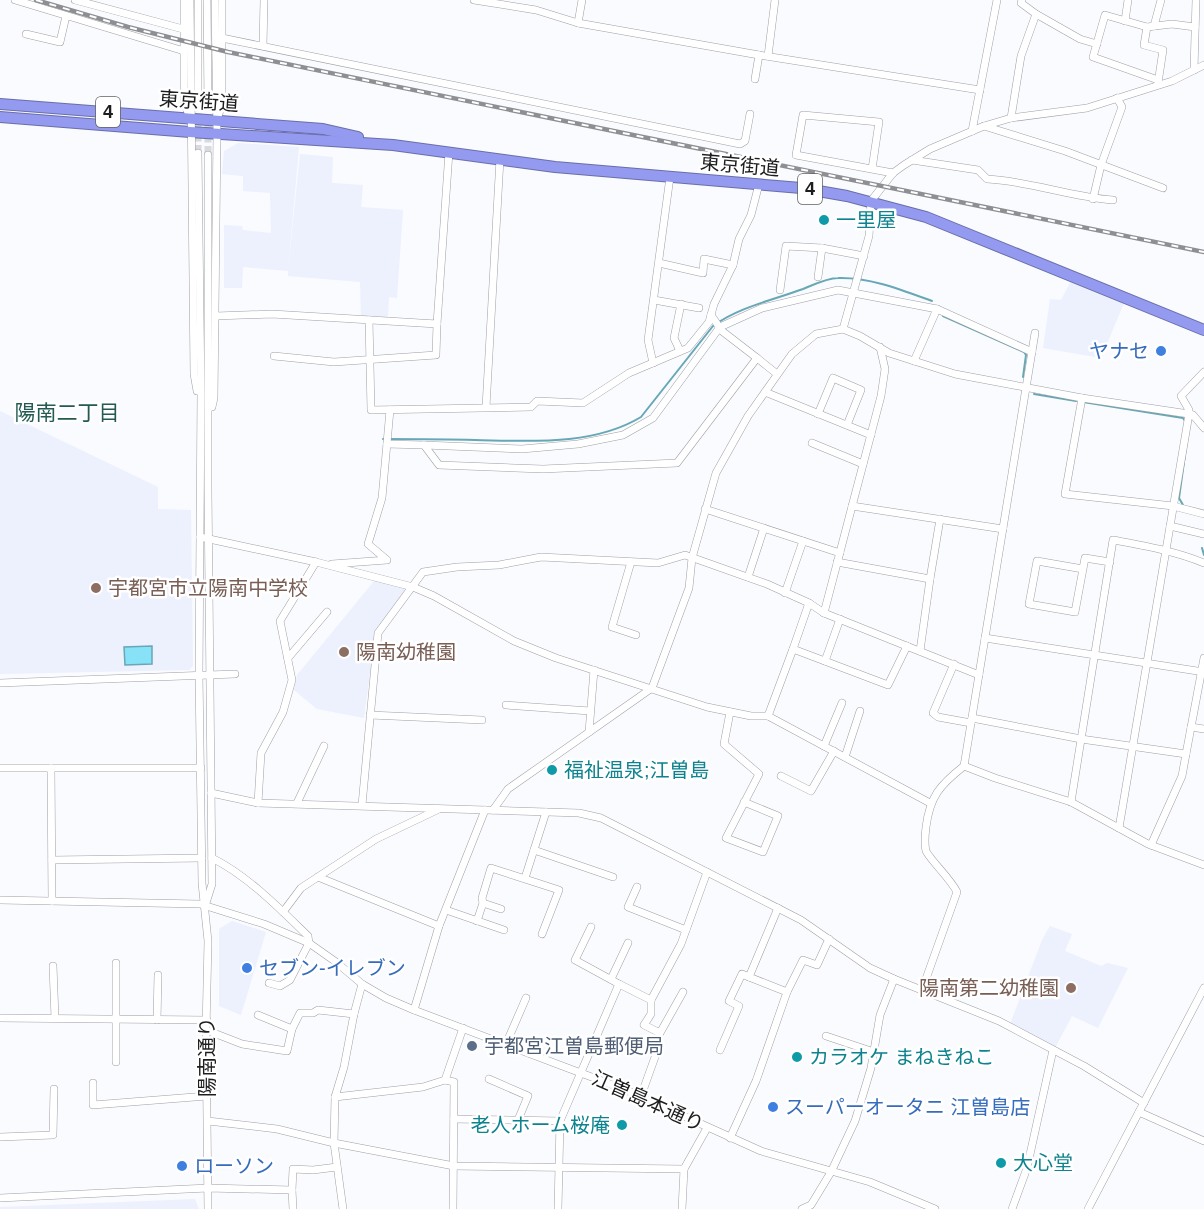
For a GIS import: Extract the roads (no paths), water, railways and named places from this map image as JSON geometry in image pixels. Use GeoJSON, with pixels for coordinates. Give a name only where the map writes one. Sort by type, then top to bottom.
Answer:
{"type":"FeatureCollection","features":[{"type":"Feature","properties":{"kind":"highway","name":"東京街道"},"geometry":{"type":"LineString","coordinates":[[0,104],[323,129],[393,145]]}},
{"type":"Feature","properties":{"kind":"highway","name":"東京街道"},"geometry":{"type":"LineString","coordinates":[[0,117],[393,145],[555,166],[801,188],[871,201],[926,217],[1204,330]]}},
{"type":"Feature","properties":{"kind":"street"},"geometry":{"type":"LineString","coordinates":[[15,0],[184,51]]}},
{"type":"Feature","properties":{"kind":"street"},"geometry":{"type":"LineString","coordinates":[[75,0],[183,29]]}},
{"type":"Feature","properties":{"kind":"street"},"geometry":{"type":"LineString","coordinates":[[184,0],[184,101],[190,118]]}},
{"type":"Feature","properties":{"kind":"street"},"geometry":{"type":"LineString","coordinates":[[190,0],[194,374],[201,405]]}},
{"type":"Feature","properties":{"kind":"street"},"geometry":{"type":"LineString","coordinates":[[198,0],[198,102]]}},
{"type":"Feature","properties":{"kind":"street"},"geometry":{"type":"LineString","coordinates":[[207,0],[208,104]]}},
{"type":"Feature","properties":{"kind":"street"},"geometry":{"type":"LineString","coordinates":[[210,418],[214,398],[216,316],[215,0]]}},
{"type":"Feature","properties":{"kind":"street"},"geometry":{"type":"LineString","coordinates":[[217,120],[222,102],[222,0]]}},
{"type":"Feature","properties":{"kind":"street"},"geometry":{"type":"LineString","coordinates":[[263,46],[264,0]]}},
{"type":"Feature","properties":{"kind":"street"},"geometry":{"type":"LineString","coordinates":[[474,0],[536,10],[579,23],[759,55],[980,90]]}},
{"type":"Feature","properties":{"kind":"street"},"geometry":{"type":"LineString","coordinates":[[579,23],[582,0]]}},
{"type":"Feature","properties":{"kind":"street"},"geometry":{"type":"LineString","coordinates":[[768,56],[775,0]]}},
{"type":"Feature","properties":{"kind":"street"},"geometry":{"type":"LineString","coordinates":[[972,131],[997,0]]}},
{"type":"Feature","properties":{"kind":"street"},"geometry":{"type":"LineString","coordinates":[[1022,0],[1021,3],[1036,14],[1080,39],[1097,44]]}},
{"type":"Feature","properties":{"kind":"street"},"geometry":{"type":"LineString","coordinates":[[1125,21],[1128,0]]}},
{"type":"Feature","properties":{"kind":"street"},"geometry":{"type":"LineString","coordinates":[[1158,83],[1163,50],[1144,45],[1161,0]]}},
{"type":"Feature","properties":{"kind":"street"},"geometry":{"type":"LineString","coordinates":[[1194,70],[1196,0]]}},
{"type":"Feature","properties":{"kind":"street"},"geometry":{"type":"LineString","coordinates":[[1196,12],[1204,14]]}},
{"type":"Feature","properties":{"kind":"street"},"geometry":{"type":"LineString","coordinates":[[1011,118],[1021,56],[1036,14]]}},
{"type":"Feature","properties":{"kind":"street"},"geometry":{"type":"LineString","coordinates":[[1158,83],[1093,57],[1105,15],[1151,26],[1172,24],[1195,27]]}},
{"type":"Feature","properties":{"kind":"street"},"geometry":{"type":"LineString","coordinates":[[26,34],[60,42],[66,16]]}},
{"type":"Feature","properties":{"kind":"street"},"geometry":{"type":"LineString","coordinates":[[222,38],[740,144],[746,141],[750,114]]}},
{"type":"Feature","properties":{"kind":"street"},"geometry":{"type":"LineString","coordinates":[[755,80],[759,55]]}},
{"type":"Feature","properties":{"kind":"street"},"geometry":{"type":"LineString","coordinates":[[843,329],[869,236],[871,201],[893,172],[930,149],[984,126],[1011,118],[1087,108],[1204,65]]}},
{"type":"Feature","properties":{"kind":"street"},"geometry":{"type":"LineString","coordinates":[[1093,199],[1101,165],[1122,107],[1117,98]]}},
{"type":"Feature","properties":{"kind":"street"},"geometry":{"type":"LineString","coordinates":[[872,169],[879,122],[803,115],[796,155],[872,169],[893,172]]}},
{"type":"Feature","properties":{"kind":"street"},"geometry":{"type":"LineString","coordinates":[[984,126],[1065,151],[1163,188]]}},
{"type":"Feature","properties":{"kind":"street"},"geometry":{"type":"LineString","coordinates":[[274,356],[334,362],[436,355],[449,152]]}},
{"type":"Feature","properties":{"kind":"street"},"geometry":{"type":"LineString","coordinates":[[198,153],[201,405]]}},
{"type":"Feature","properties":{"kind":"street"},"geometry":{"type":"LineString","coordinates":[[205,905],[212,884],[208,155]]}},
{"type":"Feature","properties":{"kind":"street"},"geometry":{"type":"LineString","coordinates":[[486,408],[500,159]]}},
{"type":"Feature","properties":{"kind":"street"},"geometry":{"type":"LineString","coordinates":[[912,160],[978,170],[987,179],[1012,180],[1093,199],[1113,200]]}},
{"type":"Feature","properties":{"kind":"street"},"geometry":{"type":"LineString","coordinates":[[653,363],[648,340],[670,177]]}},
{"type":"Feature","properties":{"kind":"street"},"geometry":{"type":"LineString","coordinates":[[369,320],[371,410],[531,407],[537,401],[583,403],[629,373],[688,348],[709,322],[714,304],[733,266],[739,239],[751,215],[759,184]]}},
{"type":"Feature","properties":{"kind":"street"},"geometry":{"type":"LineString","coordinates":[[780,290],[786,246],[822,248],[864,256]]}},
{"type":"Feature","properties":{"kind":"street"},"geometry":{"type":"LineString","coordinates":[[818,277],[822,248]]}},
{"type":"Feature","properties":{"kind":"street"},"geometry":{"type":"LineString","coordinates":[[659,263],[703,273],[704,260],[733,266]]}},
{"type":"Feature","properties":{"kind":"street"},"geometry":{"type":"LineString","coordinates":[[387,444],[522,449],[578,444],[623,435],[653,418],[719,326],[762,308],[838,290],[938,309],[1032,352]]}},
{"type":"Feature","properties":{"kind":"street"},"geometry":{"type":"LineString","coordinates":[[654,300],[699,308]]}},
{"type":"Feature","properties":{"kind":"street"},"geometry":{"type":"LineString","coordinates":[[680,351],[674,338],[681,304]]}},
{"type":"Feature","properties":{"kind":"street"},"geometry":{"type":"LineString","coordinates":[[914,361],[938,309]]}},
{"type":"Feature","properties":{"kind":"street"},"geometry":{"type":"LineString","coordinates":[[216,316],[272,314],[437,324]]}},
{"type":"Feature","properties":{"kind":"street"},"geometry":{"type":"LineString","coordinates":[[712,316],[719,326],[777,374]]}},
{"type":"Feature","properties":{"kind":"street"},"geometry":{"type":"LineString","coordinates":[[414,1010],[439,926],[489,810],[508,789],[652,688],[689,588],[692,558],[716,473],[748,416],[777,374],[792,354],[816,334],[843,329],[888,353],[955,374],[1082,398],[1189,414],[1193,415],[1204,428]]}},
{"type":"Feature","properties":{"kind":"street"},"geometry":{"type":"LineString","coordinates":[[922,990],[957,892],[927,851],[925,839],[930,803],[945,781],[964,766],[1035,333]]}},
{"type":"Feature","properties":{"kind":"street"},"geometry":{"type":"LineString","coordinates":[[824,613],[881,396],[885,369],[880,347]]}},
{"type":"Feature","properties":{"kind":"street"},"geometry":{"type":"LineString","coordinates":[[424,445],[439,465],[543,469],[676,464],[757,358]]}},
{"type":"Feature","properties":{"kind":"street"},"geometry":{"type":"LineString","coordinates":[[1119,828],[1190,410],[1181,396],[1204,372]]}},
{"type":"Feature","properties":{"kind":"street"},"geometry":{"type":"LineString","coordinates":[[818,414],[833,378],[861,390],[847,425]]}},
{"type":"Feature","properties":{"kind":"street"},"geometry":{"type":"LineString","coordinates":[[765,392],[871,435]]}},
{"type":"Feature","properties":{"kind":"street"},"geometry":{"type":"LineString","coordinates":[[1082,398],[1065,494],[1173,506],[1204,514]]}},
{"type":"Feature","properties":{"kind":"street","name":"陽南通り"},"geometry":{"type":"LineString","coordinates":[[201,405],[199,675],[202,883],[208,941],[206,1030],[208,1209]]}},
{"type":"Feature","properties":{"kind":"street"},"geometry":{"type":"LineString","coordinates":[[326,564],[387,560],[368,544],[382,498],[390,410]]}},
{"type":"Feature","properties":{"kind":"street"},"geometry":{"type":"LineString","coordinates":[[812,443],[863,464]]}},
{"type":"Feature","properties":{"kind":"street"},"geometry":{"type":"LineString","coordinates":[[852,506],[1003,529]]}},
{"type":"Feature","properties":{"kind":"street"},"geometry":{"type":"LineString","coordinates":[[705,509],[840,553]]}},
{"type":"Feature","properties":{"kind":"street"},"geometry":{"type":"LineString","coordinates":[[920,651],[940,519]]}},
{"type":"Feature","properties":{"kind":"street"},"geometry":{"type":"LineString","coordinates":[[1170,526],[1204,534]]}},
{"type":"Feature","properties":{"kind":"street"},"geometry":{"type":"LineString","coordinates":[[747,577],[764,528]]}},
{"type":"Feature","properties":{"kind":"street"},"geometry":{"type":"LineString","coordinates":[[200,537],[326,564],[413,587],[434,596],[514,641],[556,658],[707,707],[751,716],[768,716],[930,803]]}},
{"type":"Feature","properties":{"kind":"street"},"geometry":{"type":"LineString","coordinates":[[1071,802],[1113,540],[1183,554],[1204,563]]}},
{"type":"Feature","properties":{"kind":"street"},"geometry":{"type":"LineString","coordinates":[[786,592],[803,541]]}},
{"type":"Feature","properties":{"kind":"street"},"geometry":{"type":"LineString","coordinates":[[362,805],[378,633],[423,572],[499,565],[541,557],[658,563],[685,555],[786,592],[824,613],[979,675]]}},
{"type":"Feature","properties":{"kind":"street"},"geometry":{"type":"LineString","coordinates":[[1083,569],[1037,561],[1029,604],[1076,612],[1085,558],[1110,562]]}},
{"type":"Feature","properties":{"kind":"street"},"geometry":{"type":"LineString","coordinates":[[258,803],[261,753],[283,712],[292,681],[280,621],[316,562]]}},
{"type":"Feature","properties":{"kind":"street"},"geometry":{"type":"LineString","coordinates":[[631,562],[612,627],[636,635]]}},
{"type":"Feature","properties":{"kind":"street"},"geometry":{"type":"LineString","coordinates":[[837,562],[930,579]]}},
{"type":"Feature","properties":{"kind":"street"},"geometry":{"type":"LineString","coordinates":[[768,716],[809,603]]}},
{"type":"Feature","properties":{"kind":"street"},"geometry":{"type":"LineString","coordinates":[[288,658],[327,612]]}},
{"type":"Feature","properties":{"kind":"street"},"geometry":{"type":"LineString","coordinates":[[825,661],[840,619]]}},
{"type":"Feature","properties":{"kind":"street"},"geometry":{"type":"LineString","coordinates":[[985,638],[1203,672]]}},
{"type":"Feature","properties":{"kind":"street"},"geometry":{"type":"LineString","coordinates":[[793,649],[888,686],[907,646]]}},
{"type":"Feature","properties":{"kind":"street"},"geometry":{"type":"LineString","coordinates":[[1150,845],[1182,776],[1204,658]]}},
{"type":"Feature","properties":{"kind":"street"},"geometry":{"type":"LineString","coordinates":[[954,664],[933,713],[938,717],[1186,754]]}},
{"type":"Feature","properties":{"kind":"street"},"geometry":{"type":"LineString","coordinates":[[589,732],[594,670]]}},
{"type":"Feature","properties":{"kind":"street"},"geometry":{"type":"LineString","coordinates":[[0,683],[235,674]]}},
{"type":"Feature","properties":{"kind":"street"},"geometry":{"type":"LineString","coordinates":[[824,746],[842,703]]}},
{"type":"Feature","properties":{"kind":"street"},"geometry":{"type":"LineString","coordinates":[[506,705],[590,711]]}},
{"type":"Feature","properties":{"kind":"street"},"geometry":{"type":"LineString","coordinates":[[845,757],[860,711]]}},
{"type":"Feature","properties":{"kind":"street"},"geometry":{"type":"LineString","coordinates":[[730,712],[724,744],[759,774],[744,802],[726,838],[763,852],[778,816],[744,802]]}},
{"type":"Feature","properties":{"kind":"street"},"geometry":{"type":"LineString","coordinates":[[370,715],[482,720]]}},
{"type":"Feature","properties":{"kind":"street"},"geometry":{"type":"LineString","coordinates":[[1191,727],[1204,729]]}},
{"type":"Feature","properties":{"kind":"street"},"geometry":{"type":"LineString","coordinates":[[297,803],[324,746]]}},
{"type":"Feature","properties":{"kind":"street"},"geometry":{"type":"LineString","coordinates":[[781,776],[811,791],[834,751]]}},
{"type":"Feature","properties":{"kind":"street"},"geometry":{"type":"LineString","coordinates":[[964,766],[1071,802],[1150,845],[1204,865]]}},
{"type":"Feature","properties":{"kind":"street"},"geometry":{"type":"LineString","coordinates":[[0,768],[201,768]]}},
{"type":"Feature","properties":{"kind":"street"},"geometry":{"type":"LineString","coordinates":[[51,768],[52,900]]}},
{"type":"Feature","properties":{"kind":"street"},"geometry":{"type":"LineString","coordinates":[[211,793],[258,803],[442,807],[579,813],[601,818],[801,920],[870,968],[999,1021],[1144,1103]]}},
{"type":"Feature","properties":{"kind":"street"},"geometry":{"type":"LineString","coordinates":[[283,912],[294,895],[318,877],[376,839],[442,807]]}},
{"type":"Feature","properties":{"kind":"street"},"geometry":{"type":"LineString","coordinates":[[525,878],[546,812]]}},
{"type":"Feature","properties":{"kind":"street"},"geometry":{"type":"LineString","coordinates":[[534,850],[613,877]]}},
{"type":"Feature","properties":{"kind":"street"},"geometry":{"type":"LineString","coordinates":[[52,860],[202,858]]}},
{"type":"Feature","properties":{"kind":"street"},"geometry":{"type":"LineString","coordinates":[[212,858],[235,872],[308,936],[309,943],[290,980],[280,986],[269,983]]}},
{"type":"Feature","properties":{"kind":"street"},"geometry":{"type":"LineString","coordinates":[[477,921],[491,868],[559,890],[542,934]]}},
{"type":"Feature","properties":{"kind":"street"},"geometry":{"type":"LineString","coordinates":[[683,992],[660,1033],[644,1025],[651,1014],[651,1000],[686,930],[707,872]]}},
{"type":"Feature","properties":{"kind":"street"},"geometry":{"type":"LineString","coordinates":[[318,877],[439,926]]}},
{"type":"Feature","properties":{"kind":"street"},"geometry":{"type":"LineString","coordinates":[[638,887],[628,907],[686,930]]}},
{"type":"Feature","properties":{"kind":"street","name":"江曽島本通り"},"geometry":{"type":"LineString","coordinates":[[0,900],[205,905],[264,924],[309,943],[362,984],[414,1010],[580,1071],[774,1156],[890,1189],[935,1209]]}},
{"type":"Feature","properties":{"kind":"street"},"geometry":{"type":"LineString","coordinates":[[483,903],[501,909]]}},
{"type":"Feature","properties":{"kind":"street"},"geometry":{"type":"LineString","coordinates":[[749,977],[778,908]]}},
{"type":"Feature","properties":{"kind":"street"},"geometry":{"type":"LineString","coordinates":[[446,910],[504,930]]}},
{"type":"Feature","properties":{"kind":"street"},"geometry":{"type":"LineString","coordinates":[[591,927],[575,960],[651,1000]]}},
{"type":"Feature","properties":{"kind":"street"},"geometry":{"type":"LineString","coordinates":[[730,1138],[756,1082],[787,992],[803,960],[817,965],[829,939]]}},
{"type":"Feature","properties":{"kind":"street"},"geometry":{"type":"LineString","coordinates":[[610,980],[628,943]]}},
{"type":"Feature","properties":{"kind":"street"},"geometry":{"type":"LineString","coordinates":[[116,963],[116,1062]]}},
{"type":"Feature","properties":{"kind":"street"},"geometry":{"type":"LineString","coordinates":[[53,966],[55,1018]]}},
{"type":"Feature","properties":{"kind":"street"},"geometry":{"type":"LineString","coordinates":[[720,1050],[740,1006],[729,1001],[742,974],[787,992]]}},
{"type":"Feature","properties":{"kind":"street"},"geometry":{"type":"LineString","coordinates":[[157,1020],[158,975]]}},
{"type":"Feature","properties":{"kind":"street"},"geometry":{"type":"LineString","coordinates":[[802,1209],[811,1205],[831,1172],[862,1103],[880,1016],[894,979]]}},
{"type":"Feature","properties":{"kind":"street"},"geometry":{"type":"LineString","coordinates":[[343,1209],[334,1143],[335,1097],[362,984]]}},
{"type":"Feature","properties":{"kind":"street"},"geometry":{"type":"LineString","coordinates":[[558,1209],[560,1121],[619,984]]}},
{"type":"Feature","properties":{"kind":"street"},"geometry":{"type":"LineString","coordinates":[[1088,1209],[1204,988]]}},
{"type":"Feature","properties":{"kind":"street"},"geometry":{"type":"LineString","coordinates":[[506,1044],[526,998]]}},
{"type":"Feature","properties":{"kind":"street"},"geometry":{"type":"LineString","coordinates":[[206,1030],[242,1044],[287,1051],[292,1029],[300,1013],[313,1013],[318,1010],[354,1014]]}},
{"type":"Feature","properties":{"kind":"street"},"geometry":{"type":"LineString","coordinates":[[258,1015],[292,1029]]}},
{"type":"Feature","properties":{"kind":"street"},"geometry":{"type":"LineString","coordinates":[[0,1018],[207,1020]]}},
{"type":"Feature","properties":{"kind":"street"},"geometry":{"type":"LineString","coordinates":[[445,1080],[463,1028]]}},
{"type":"Feature","properties":{"kind":"street"},"geometry":{"type":"LineString","coordinates":[[826,1036],[874,1052]]}},
{"type":"Feature","properties":{"kind":"street"},"geometry":{"type":"LineString","coordinates":[[1012,1209],[1030,1160],[1053,1050]]}},
{"type":"Feature","properties":{"kind":"street"},"geometry":{"type":"LineString","coordinates":[[640,1096],[655,1058]]}},
{"type":"Feature","properties":{"kind":"street"},"geometry":{"type":"LineString","coordinates":[[489,1079],[528,1096],[518,1120]]}},
{"type":"Feature","properties":{"kind":"street"},"geometry":{"type":"LineString","coordinates":[[335,1097],[423,1087],[445,1080],[454,1082],[453,1209]]}},
{"type":"Feature","properties":{"kind":"street"},"geometry":{"type":"LineString","coordinates":[[93,1083],[93,1105],[207,1096]]}},
{"type":"Feature","properties":{"kind":"street"},"geometry":{"type":"LineString","coordinates":[[0,1137],[53,1135],[54,1089]]}},
{"type":"Feature","properties":{"kind":"street"},"geometry":{"type":"LineString","coordinates":[[1140,1112],[1204,1141]]}},
{"type":"Feature","properties":{"kind":"street"},"geometry":{"type":"LineString","coordinates":[[454,1119],[560,1121]]}},
{"type":"Feature","properties":{"kind":"street"},"geometry":{"type":"LineString","coordinates":[[208,1120],[277,1130],[454,1166],[684,1168]]}},
{"type":"Feature","properties":{"kind":"street"},"geometry":{"type":"LineString","coordinates":[[682,1209],[684,1168],[707,1128]]}},
{"type":"Feature","properties":{"kind":"street"},"geometry":{"type":"LineString","coordinates":[[293,1209],[293,1169],[313,1170],[337,1167]]}},
{"type":"Feature","properties":{"kind":"street"},"geometry":{"type":"LineString","coordinates":[[0,1198],[208,1188],[292,1190]]}},
{"type":"Feature","properties":{"kind":"water"},"geometry":{"type":"Polygon","coordinates":[[[152,646],[152,664],[125,665],[124,647],[152,646]]]}},
{"type":"Feature","properties":{"kind":"waterway"},"geometry":{"type":"LineString","coordinates":[[383,439],[539,441],[603,433],[641,417],[713,326],[745,309],[834,278],[874,282],[932,301]]}},
{"type":"Feature","properties":{"kind":"waterway"},"geometry":{"type":"LineString","coordinates":[[943,316],[1024,352],[1026,355],[1023,377]]}},
{"type":"Feature","properties":{"kind":"waterway"},"geometry":{"type":"LineString","coordinates":[[1034,394],[1076,401]]}},
{"type":"Feature","properties":{"kind":"waterway"},"geometry":{"type":"LineString","coordinates":[[1083,402],[1183,418],[1185,421]]}},
{"type":"Feature","properties":{"kind":"waterway"},"geometry":{"type":"LineString","coordinates":[[1183,505],[1179,498],[1189,425]]}},
{"type":"Feature","properties":{"kind":"waterway"},"geometry":{"type":"LineString","coordinates":[[1202,548],[1204,555]]}},
{"type":"Feature","properties":{"kind":"tunnel"},"geometry":{"type":"LineString","coordinates":[[198,103],[198,153]]}},
{"type":"Feature","properties":{"kind":"tunnel"},"geometry":{"type":"LineString","coordinates":[[208,104],[208,155]]}},
{"type":"Feature","properties":{"kind":"railway"},"geometry":{"type":"LineString","coordinates":[[36,0],[128,27],[228,52],[1204,252]]}},
{"type":"Feature","properties":{"kind":"place","name":"一里屋"},"geometry":{"type":"Point","coordinates":[824,220]}},
{"type":"Feature","properties":{"kind":"place","name":"ヤナセ"},"geometry":{"type":"Point","coordinates":[1161,351]}},
{"type":"Feature","properties":{"kind":"place","name":"宇都宮市立陽南中学校"},"geometry":{"type":"Point","coordinates":[96,588]}},
{"type":"Feature","properties":{"kind":"place","name":"陽南幼稚園"},"geometry":{"type":"Point","coordinates":[344,652]}},
{"type":"Feature","properties":{"kind":"place","name":"福祉温泉;江曽島"},"geometry":{"type":"Point","coordinates":[552,770]}},
{"type":"Feature","properties":{"kind":"place","name":"セブン-イレブン"},"geometry":{"type":"Point","coordinates":[247,968]}},
{"type":"Feature","properties":{"kind":"place","name":"陽南第二幼稚園"},"geometry":{"type":"Point","coordinates":[1071,988]}},
{"type":"Feature","properties":{"kind":"place","name":"宇都宮江曽島郵便局"},"geometry":{"type":"Point","coordinates":[472,1046]}},
{"type":"Feature","properties":{"kind":"place","name":"カラオケ まねきねこ"},"geometry":{"type":"Point","coordinates":[797,1057]}},
{"type":"Feature","properties":{"kind":"place","name":"スーパーオータニ 江曽島店"},"geometry":{"type":"Point","coordinates":[773,1107]}},
{"type":"Feature","properties":{"kind":"place","name":"老人ホーム桜庵"},"geometry":{"type":"Point","coordinates":[622,1125]}},
{"type":"Feature","properties":{"kind":"place","name":"大心堂"},"geometry":{"type":"Point","coordinates":[1001,1163]}},
{"type":"Feature","properties":{"kind":"place","name":"ローソン"},"geometry":{"type":"Point","coordinates":[182,1166]}},
{"type":"Feature","properties":{"kind":"district","name":"陽南二丁目"},"geometry":{"type":"Point","coordinates":[67,413]}}]}
